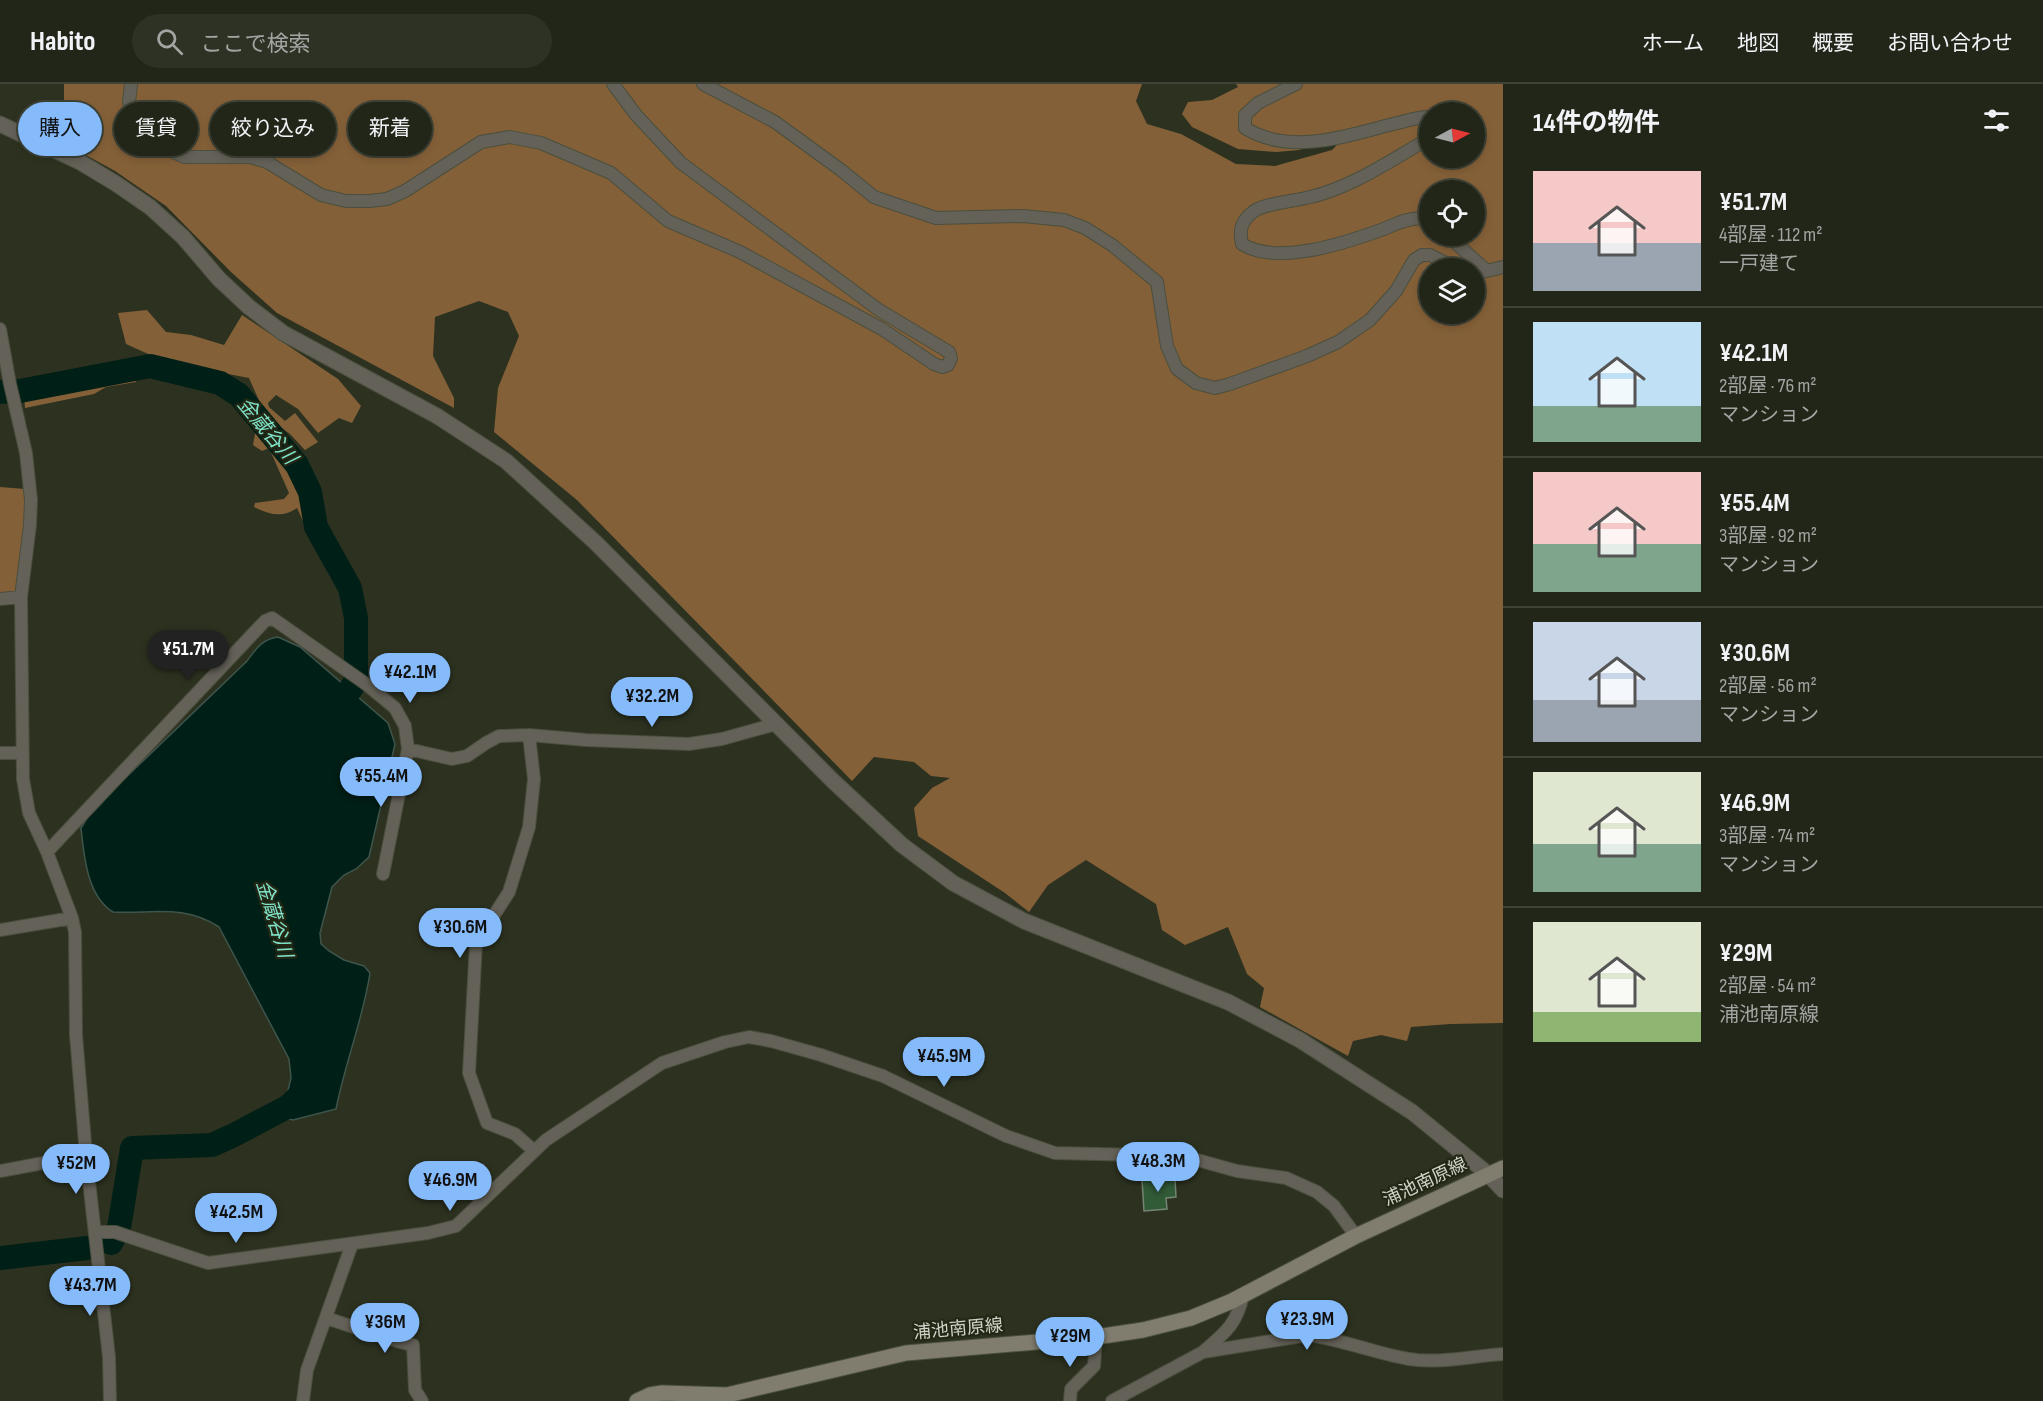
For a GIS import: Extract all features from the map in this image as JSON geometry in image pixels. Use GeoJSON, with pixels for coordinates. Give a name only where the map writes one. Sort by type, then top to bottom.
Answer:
{"type":"FeatureCollection","features":[{"type":"Feature","properties":{"kind":"main road","name":"浦池南原線"},"geometry":{"type":"LineString","coordinates":[[637,1401],[662,1393],[727,1395],[906,1353],[1096,1336],[1143,1330],[1191,1318],[1243,1295],[1356,1236],[1503,1168]]}},
{"type":"Feature","properties":{"kind":"street"},"geometry":{"type":"LineString","coordinates":[[131,84],[129,102],[134,126],[141,136],[184,156],[251,157],[267,162],[321,195],[346,201],[387,199],[405,191],[481,142],[510,137],[541,143],[611,172],[668,221],[740,252],[882,329],[934,364],[942,367],[948,364],[951,358],[949,352],[879,310],[681,163],[636,115],[613,84]]}},
{"type":"Feature","properties":{"kind":"street"},"geometry":{"type":"LineString","coordinates":[[703,84],[775,122],[874,197],[936,218],[1023,216],[1065,220],[1085,228],[1113,245],[1157,282],[1167,346],[1177,369],[1196,383],[1215,388],[1307,356],[1338,342],[1370,320],[1396,291],[1414,260],[1422,255],[1436,258]]}},
{"type":"Feature","properties":{"kind":"street"},"geometry":{"type":"LineString","coordinates":[[1296,84],[1258,103],[1245,115],[1245,128],[1259,136],[1286,142],[1329,140],[1419,120]]}},
{"type":"Feature","properties":{"kind":"street"},"geometry":{"type":"LineString","coordinates":[[0,124],[80,162],[150,207],[183,237],[234,293],[283,333],[437,416],[506,461],[596,543],[776,724],[902,845],[953,883],[1024,921],[1228,1002],[1300,1040],[1412,1112],[1488,1174],[1503,1190]]}},
{"type":"Feature","properties":{"kind":"street"},"geometry":{"type":"LineString","coordinates":[[1419,144],[1323,195],[1254,210],[1242,225],[1240,234],[1242,244],[1252,250],[1286,254],[1348,240],[1419,218]]}},
{"type":"Feature","properties":{"kind":"street"},"geometry":{"type":"LineString","coordinates":[[1457,246],[1468,258]]}},
{"type":"Feature","properties":{"kind":"street"},"geometry":{"type":"LineString","coordinates":[[1485,271],[1503,267]]}},
{"type":"Feature","properties":{"kind":"street"},"geometry":{"type":"LineString","coordinates":[[0,329],[26,453],[31,500],[21,597],[22,779],[29,813],[47,852],[75,932],[76,1035],[86,1155],[109,1357],[110,1401]]}},
{"type":"Feature","properties":{"kind":"street"},"geometry":{"type":"LineString","coordinates":[[0,598],[21,597]]}},
{"type":"Feature","properties":{"kind":"street"},"geometry":{"type":"LineString","coordinates":[[47,852],[265,621],[272,618],[366,684],[395,708],[405,726],[408,749],[383,874]]}},
{"type":"Feature","properties":{"kind":"street"},"geometry":{"type":"LineString","coordinates":[[408,749],[452,759],[467,756],[486,742],[499,736],[529,735],[689,744],[722,740],[776,724]]}},
{"type":"Feature","properties":{"kind":"street"},"geometry":{"type":"LineString","coordinates":[[529,735],[534,779],[529,828],[509,892],[476,943],[469,1073],[487,1123],[515,1134],[533,1150]]}},
{"type":"Feature","properties":{"kind":"street"},"geometry":{"type":"LineString","coordinates":[[0,753],[22,753]]}},
{"type":"Feature","properties":{"kind":"street"},"geometry":{"type":"LineString","coordinates":[[0,930],[72,918]]}},
{"type":"Feature","properties":{"kind":"street"},"geometry":{"type":"LineString","coordinates":[[96,1232],[117,1232],[208,1263],[428,1233],[456,1226],[533,1150],[662,1063],[725,1042],[749,1037],[821,1055],[883,1076],[1006,1136],[1055,1153],[1183,1156],[1237,1171],[1286,1178],[1317,1192],[1334,1206],[1356,1236]]}},
{"type":"Feature","properties":{"kind":"street"},"geometry":{"type":"LineString","coordinates":[[0,1171],[86,1155]]}},
{"type":"Feature","properties":{"kind":"street"},"geometry":{"type":"LineString","coordinates":[[303,1401],[306,1370],[352,1244]]}},
{"type":"Feature","properties":{"kind":"street"},"geometry":{"type":"LineString","coordinates":[[1112,1401],[1203,1352],[1229,1330],[1239,1312],[1243,1295]]}},
{"type":"Feature","properties":{"kind":"street"},"geometry":{"type":"LineString","coordinates":[[326,1318],[392,1341],[413,1345],[415,1390],[422,1401]]}},
{"type":"Feature","properties":{"kind":"street"},"geometry":{"type":"LineString","coordinates":[[1203,1352],[1309,1335],[1424,1361],[1503,1354]]}},
{"type":"Feature","properties":{"kind":"street"},"geometry":{"type":"LineString","coordinates":[[1070,1401],[1071,1389],[1094,1366],[1096,1336]]}},
{"type":"Feature","properties":{"kind":"shaded area"},"geometry":{"type":"Polygon","coordinates":[[[64,84],[1142,84],[1136,101],[1147,124],[1181,134],[1236,164],[1275,166],[1332,150],[1350,132],[1299,150],[1276,152],[1238,149],[1192,127],[1182,114],[1188,102],[1212,100],[1238,87],[1236,84],[1503,84],[1503,1023],[1411,1027],[1407,1041],[1381,1035],[1353,1041],[1348,1056],[1260,1007],[1264,988],[1247,974],[1228,927],[1185,945],[1162,930],[1156,904],[1086,860],[1048,885],[1029,912],[1005,893],[918,836],[914,808],[932,788],[950,778],[931,776],[914,762],[874,757],[852,781],[577,500],[494,432],[498,388],[519,336],[508,312],[479,301],[435,317],[433,356],[454,398],[454,408],[277,313],[231,272],[166,206],[115,171],[88,156],[102,156],[102,102],[64,102],[64,84]]]}},
{"type":"Feature","properties":{"kind":"shaded area"},"geometry":{"type":"Polygon","coordinates":[[[147,310],[166,332],[191,335],[224,345],[242,315],[338,379],[361,406],[352,423],[339,418],[318,433],[298,409],[276,395],[268,403],[269,407],[285,421],[295,413],[318,442],[305,450],[290,434],[266,416],[249,378],[223,373],[206,375],[126,344],[118,313],[147,310]]]}},
{"type":"Feature","properties":{"kind":"shaded area"},"geometry":{"type":"Polygon","coordinates":[[[133,373],[136,382],[106,387],[94,394],[25,408],[24,395],[133,373]]]}},
{"type":"Feature","properties":{"kind":"shaded area"},"geometry":{"type":"Polygon","coordinates":[[[261,429],[294,469],[304,494],[311,525],[320,544],[310,536],[297,508],[287,513],[276,514],[254,507],[255,503],[284,499],[289,493],[269,448],[262,451],[253,445],[255,434],[261,429]]]}},
{"type":"Feature","properties":{"kind":"shaded area"},"geometry":{"type":"Polygon","coordinates":[[[0,487],[25,489],[24,528],[17,593],[0,594],[0,487]]]}},
{"type":"Feature","properties":{"kind":"water"},"geometry":{"type":"Polygon","coordinates":[[[278,637],[300,647],[388,723],[395,744],[369,857],[332,887],[320,933],[321,944],[329,951],[344,960],[364,966],[370,973],[336,1109],[293,1120],[286,1118],[286,1099],[291,1078],[289,1059],[219,927],[193,915],[180,913],[113,912],[104,905],[92,886],[81,828],[92,810],[247,661],[260,645],[278,637]]]}},
{"type":"Feature","properties":{"kind":"building"},"geometry":{"type":"Polygon","coordinates":[[[1175,1178],[1176,1197],[1166,1198],[1167,1209],[1144,1211],[1142,1180],[1175,1178]]]}},
{"type":"Feature","properties":{"kind":"waterway","name":"金蔵谷川"},"geometry":{"type":"LineString","coordinates":[[0,392],[20,391],[150,366],[220,383],[239,395],[297,465],[310,492],[316,527],[350,588],[356,618],[356,681],[332,717]]}},
{"type":"Feature","properties":{"kind":"waterway","name":"金蔵谷川"},"geometry":{"type":"LineString","coordinates":[[111,1243],[119,1228],[132,1148],[212,1145],[289,1106],[309,1086]]}},
{"type":"Feature","properties":{"kind":"waterway","name":"金蔵谷川"},"geometry":{"type":"LineString","coordinates":[[0,1258],[87,1248]]}}]}
